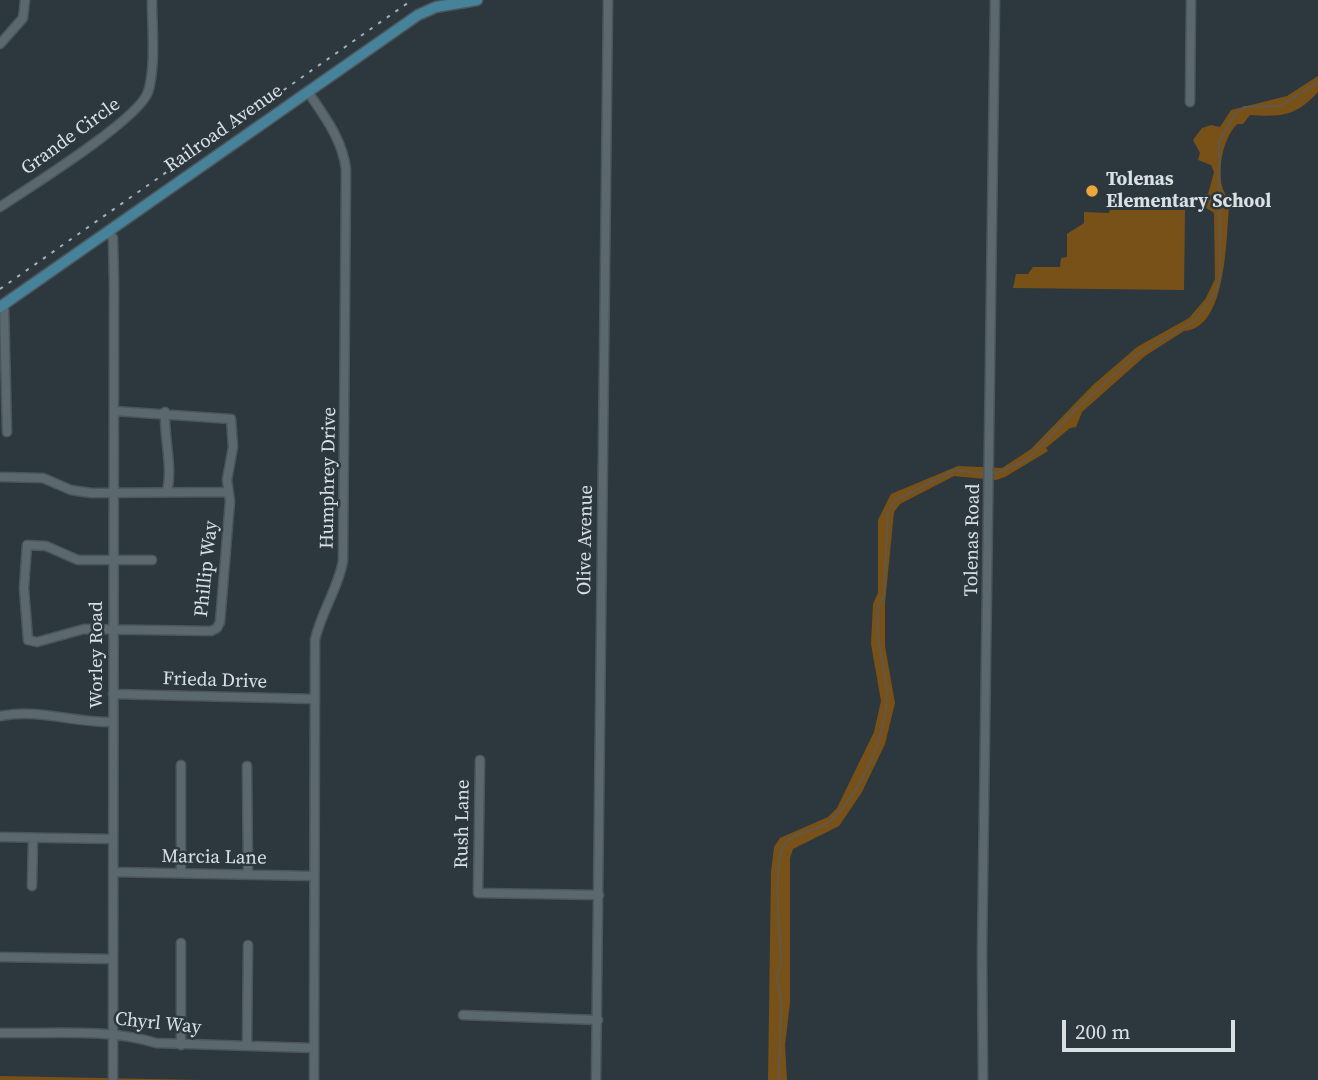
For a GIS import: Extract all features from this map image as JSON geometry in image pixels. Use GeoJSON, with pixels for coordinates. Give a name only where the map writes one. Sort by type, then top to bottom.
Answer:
{"type":"FeatureCollection","features":[{"type":"Feature","properties":{"kind":"main road","name":"Railroad Avenue"},"geometry":{"type":"LineString","coordinates":[[2,306],[428,10],[477,0]]}},
{"type":"Feature","properties":{"kind":"street"},"geometry":{"type":"LineString","coordinates":[[0,44],[23,18],[25,0]]}},
{"type":"Feature","properties":{"kind":"street","name":"Grande Circle"},"geometry":{"type":"LineString","coordinates":[[0,207],[120,124],[143,102],[150,80],[152,0]]}},
{"type":"Feature","properties":{"kind":"street","name":"Olive Avenue"},"geometry":{"type":"LineString","coordinates":[[596,1080],[608,0]]}},
{"type":"Feature","properties":{"kind":"street","name":"Tolenas Road"},"geometry":{"type":"LineString","coordinates":[[983,1080],[982,953],[995,0]]}},
{"type":"Feature","properties":{"kind":"street"},"geometry":{"type":"LineString","coordinates":[[1190,102],[1191,0]]}},
{"type":"Feature","properties":{"kind":"street","name":"Humphrey Drive"},"geometry":{"type":"LineString","coordinates":[[308,92],[330,123],[344,156],[346,169],[343,561],[341,574],[319,621],[315,640],[314,1080]]}},
{"type":"Feature","properties":{"kind":"street","name":"Worley Road"},"geometry":{"type":"LineString","coordinates":[[108,232],[113,238],[113,1080]]}},
{"type":"Feature","properties":{"kind":"street"},"geometry":{"type":"LineString","coordinates":[[2,306],[7,432]]}},
{"type":"Feature","properties":{"kind":"street","name":"Phillip Way"},"geometry":{"type":"LineString","coordinates":[[113,629],[211,631],[217,628],[229,492],[228,473],[231,469],[231,419],[165,412],[114,411]]}},
{"type":"Feature","properties":{"kind":"street"},"geometry":{"type":"LineString","coordinates":[[165,412],[167,470],[164,473],[167,492]]}},
{"type":"Feature","properties":{"kind":"street"},"geometry":{"type":"LineString","coordinates":[[0,477],[43,478],[71,490],[229,492]]}},
{"type":"Feature","properties":{"kind":"street"},"geometry":{"type":"LineString","coordinates":[[113,629],[84,629],[37,642],[28,640],[25,631],[24,553],[27,545],[34,544],[78,560],[152,561]]}},
{"type":"Feature","properties":{"kind":"street","name":"Frieda Drive"},"geometry":{"type":"LineString","coordinates":[[113,694],[315,699]]}},
{"type":"Feature","properties":{"kind":"street"},"geometry":{"type":"LineString","coordinates":[[0,716],[34,712],[70,721],[113,722]]}},
{"type":"Feature","properties":{"kind":"street","name":"Rush Lane"},"geometry":{"type":"LineString","coordinates":[[480,760],[478,893],[599,895]]}},
{"type":"Feature","properties":{"kind":"street"},"geometry":{"type":"LineString","coordinates":[[181,765],[181,873]]}},
{"type":"Feature","properties":{"kind":"street"},"geometry":{"type":"LineString","coordinates":[[247,766],[247,874]]}},
{"type":"Feature","properties":{"kind":"street"},"geometry":{"type":"LineString","coordinates":[[0,837],[113,839]]}},
{"type":"Feature","properties":{"kind":"street"},"geometry":{"type":"LineString","coordinates":[[32,886],[33,838]]}},
{"type":"Feature","properties":{"kind":"street","name":"Marcia Lane"},"geometry":{"type":"LineString","coordinates":[[113,872],[314,876]]}},
{"type":"Feature","properties":{"kind":"street"},"geometry":{"type":"LineString","coordinates":[[181,943],[181,1045]]}},
{"type":"Feature","properties":{"kind":"street"},"geometry":{"type":"LineString","coordinates":[[247,1046],[248,944]]}},
{"type":"Feature","properties":{"kind":"street"},"geometry":{"type":"LineString","coordinates":[[0,957],[112,959]]}},
{"type":"Feature","properties":{"kind":"street"},"geometry":{"type":"LineString","coordinates":[[464,1016],[597,1020]]}},
{"type":"Feature","properties":{"kind":"street","name":"Chyrl Way"},"geometry":{"type":"LineString","coordinates":[[0,1033],[113,1035],[181,1045],[314,1048]]}},
{"type":"Feature","properties":{"kind":"shaded area"},"geometry":{"type":"Polygon","coordinates":[[[1318,76],[1318,92],[1303,106],[1280,115],[1250,115],[1243,124],[1237,124],[1228,137],[1221,170],[1222,186],[1229,207],[1225,259],[1222,280],[1209,315],[1198,326],[1184,331],[1145,356],[1082,412],[1076,427],[1070,428],[1046,448],[1048,451],[996,480],[954,476],[900,504],[894,512],[885,603],[885,646],[895,703],[885,744],[862,792],[839,826],[793,849],[790,858],[790,1003],[785,1045],[787,1080],[768,1080],[771,872],[774,847],[780,838],[828,817],[837,808],[874,732],[881,701],[871,644],[873,604],[878,593],[878,520],[891,494],[958,466],[1002,468],[1031,449],[1093,385],[1137,347],[1189,318],[1206,298],[1215,279],[1214,213],[1205,207],[1204,195],[1208,194],[1214,172],[1211,165],[1198,160],[1200,153],[1193,140],[1202,128],[1211,125],[1220,127],[1231,110],[1287,96],[1318,76]]]}},
{"type":"Feature","properties":{"kind":"shaded area"},"geometry":{"type":"Polygon","coordinates":[[[1110,210],[1185,210],[1184,290],[1013,288],[1016,274],[1028,274],[1033,267],[1060,267],[1061,258],[1067,257],[1067,234],[1084,223],[1084,212],[1109,213],[1110,210]]]}},
{"type":"Feature","properties":{"kind":"shaded area"},"geometry":{"type":"Polygon","coordinates":[[[0,1076],[202,1080],[0,1080],[0,1076]]]}},
{"type":"Feature","properties":{"kind":"waterway"},"geometry":{"type":"LineString","coordinates":[[992,475],[1027,460],[1078,407],[1135,356],[1194,321],[1216,292],[1220,277],[1219,141],[1235,114],[1244,107],[1280,106],[1318,82]]}},
{"type":"Feature","properties":{"kind":"waterway"},"geometry":{"type":"LineString","coordinates":[[779,1080],[781,1002],[777,976],[781,964],[778,886],[780,856],[783,847],[792,837],[823,826],[837,815],[865,774],[880,735],[887,694],[878,617],[879,605],[884,595],[888,512],[896,500],[955,470],[987,474]]}},
{"type":"Feature","properties":{"kind":"railway"},"geometry":{"type":"LineString","coordinates":[[0,289],[412,0]]}},
{"type":"Feature","properties":{"kind":"place","name":"Tolenas Elementary School"},"geometry":{"type":"Point","coordinates":[1092,191]}}]}
